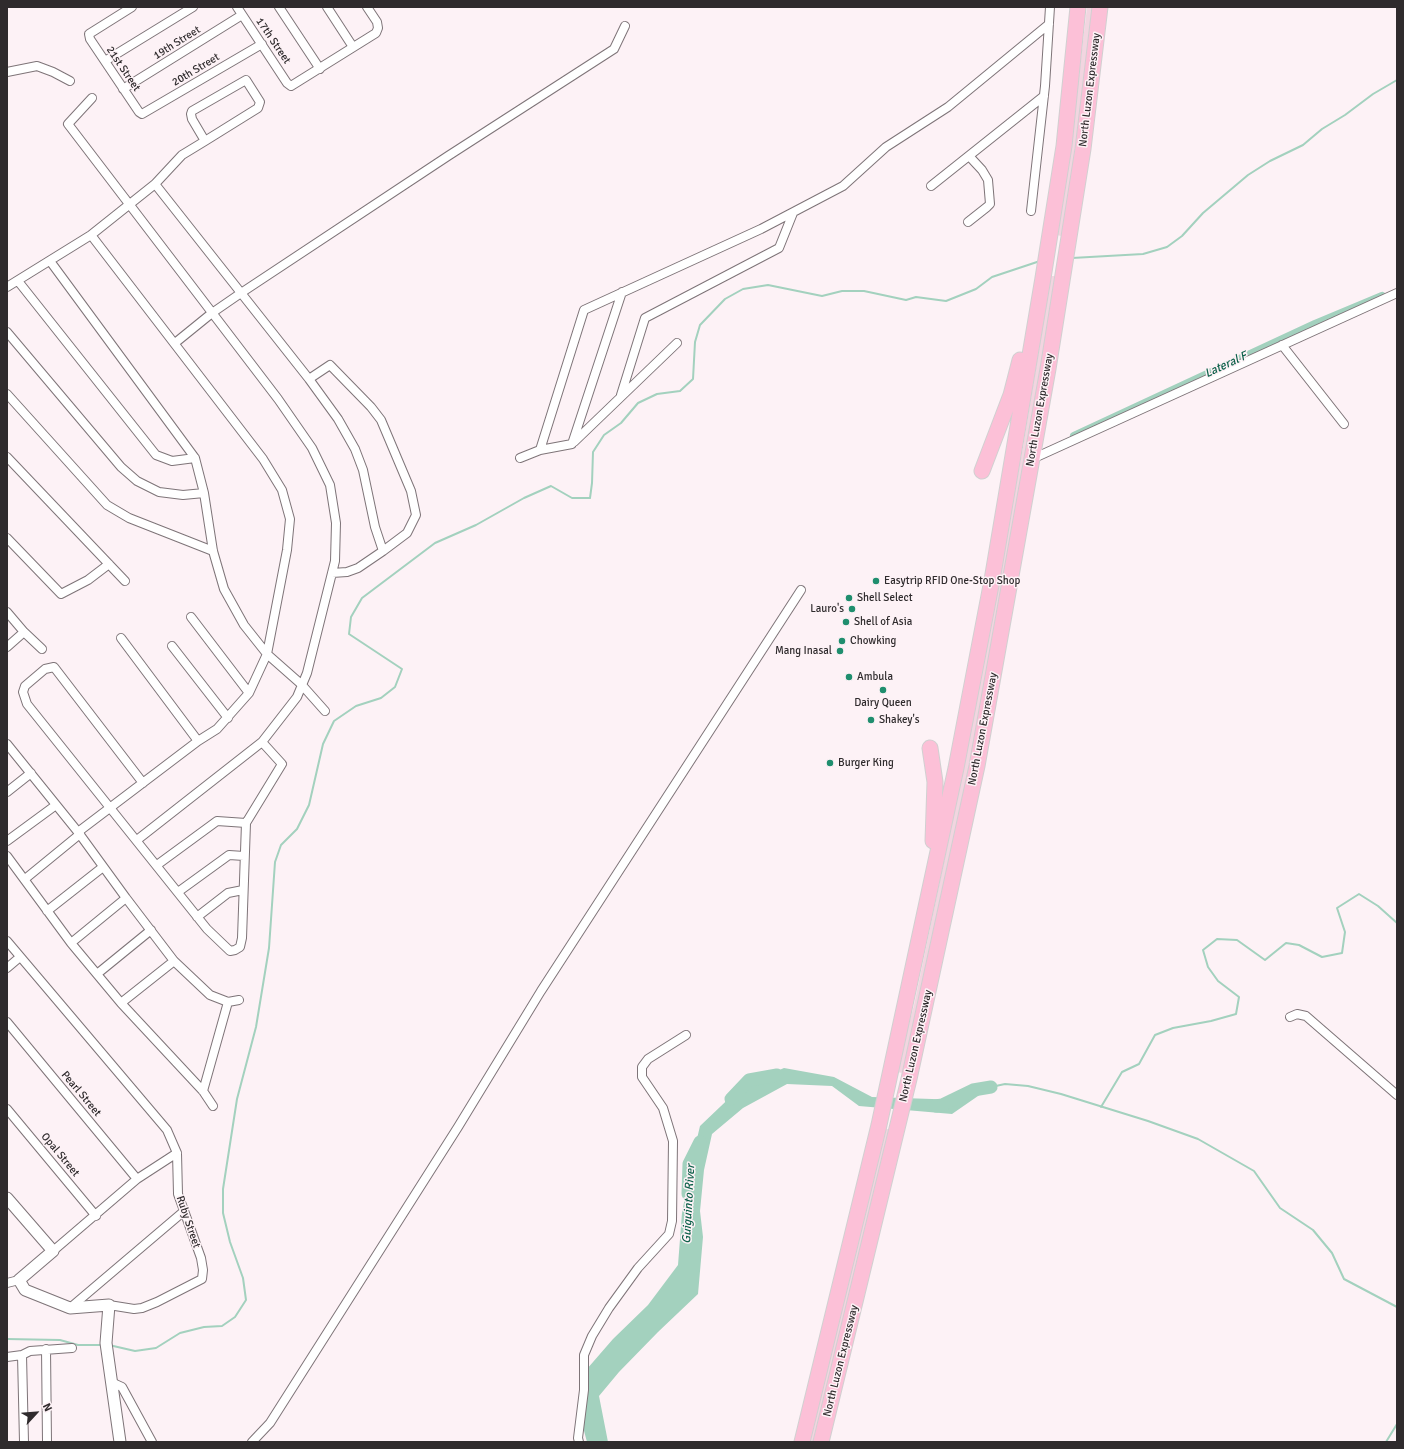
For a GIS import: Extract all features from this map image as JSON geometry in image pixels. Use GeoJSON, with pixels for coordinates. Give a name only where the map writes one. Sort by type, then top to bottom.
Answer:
{"type":"FeatureCollection","features":[{"type":"Feature","properties":{"kind":"highway","name":"North Luzon Expressway"},"geometry":{"type":"LineString","coordinates":[[802,1442],[879,1125],[961,744],[992,580],[1044,274],[1064,146],[1078,7]]}},
{"type":"Feature","properties":{"kind":"highway","name":"North Luzon Expressway"},"geometry":{"type":"LineString","coordinates":[[821,1442],[909,1079],[977,766],[1064,269],[1083,149],[1100,7]]}},
{"type":"Feature","properties":{"kind":"highway"},"geometry":{"type":"LineString","coordinates":[[982,471],[1011,395],[1044,274]]}},
{"type":"Feature","properties":{"kind":"highway"},"geometry":{"type":"LineString","coordinates":[[912,972],[933,844],[935,782],[930,748]]}},
{"type":"Feature","properties":{"kind":"street","name":"21st Street"},"geometry":{"type":"LineString","coordinates":[[132,7],[89,34],[90,39],[104,61],[139,112],[142,114]]}},
{"type":"Feature","properties":{"kind":"street"},"geometry":{"type":"LineString","coordinates":[[104,61],[193,7]]}},
{"type":"Feature","properties":{"kind":"street","name":"17th Street"},"geometry":{"type":"LineString","coordinates":[[237,7],[288,84],[291,86],[320,69]]}},
{"type":"Feature","properties":{"kind":"street"},"geometry":{"type":"LineString","coordinates":[[280,7],[320,69],[376,33],[378,28],[377,22],[367,7]]}},
{"type":"Feature","properties":{"kind":"street"},"geometry":{"type":"LineString","coordinates":[[327,7],[353,47]]}},
{"type":"Feature","properties":{"kind":"street"},"geometry":{"type":"LineString","coordinates":[[1031,211],[1044,96],[1050,7]]}},
{"type":"Feature","properties":{"kind":"street","name":"19th Street"},"geometry":{"type":"LineString","coordinates":[[123,89],[242,15]]}},
{"type":"Feature","properties":{"kind":"street"},"geometry":{"type":"LineString","coordinates":[[540,450],[584,310],[793,213],[843,186],[886,147],[948,107],[1049,24]]}},
{"type":"Feature","properties":{"kind":"street"},"geometry":{"type":"LineString","coordinates":[[176,343],[212,312],[448,156],[614,49],[625,26]]}},
{"type":"Feature","properties":{"kind":"street","name":"20th Street"},"geometry":{"type":"LineString","coordinates":[[142,114],[262,44]]}},
{"type":"Feature","properties":{"kind":"street"},"geometry":{"type":"LineString","coordinates":[[7,72],[37,66],[70,81]]}},
{"type":"Feature","properties":{"kind":"street"},"geometry":{"type":"LineString","coordinates":[[7,287],[91,235],[155,184],[182,155],[205,141],[260,105],[249,82],[246,80],[192,112],[192,119],[205,141]]}},
{"type":"Feature","properties":{"kind":"street"},"geometry":{"type":"LineString","coordinates":[[930,186],[1044,96]]}},
{"type":"Feature","properties":{"kind":"street"},"geometry":{"type":"LineString","coordinates":[[92,98],[68,124],[129,206],[278,399],[312,448],[323,467],[330,485],[336,523],[335,561],[307,672],[296,697],[284,715],[262,742],[137,840]]}},
{"type":"Feature","properties":{"kind":"street"},"geometry":{"type":"LineString","coordinates":[[968,222],[988,208],[990,204],[988,180],[982,170],[969,156]]}},
{"type":"Feature","properties":{"kind":"street"},"geometry":{"type":"LineString","coordinates":[[155,184],[309,379],[338,419],[355,449],[363,470],[375,527],[382,551]]}},
{"type":"Feature","properties":{"kind":"street"},"geometry":{"type":"LineString","coordinates":[[620,395],[645,318],[779,248],[793,213]]}},
{"type":"Feature","properties":{"kind":"street"},"geometry":{"type":"LineString","coordinates":[[25,879],[110,807],[198,741],[217,729],[249,693],[267,654],[287,550],[290,519],[287,504],[282,490],[263,459],[176,343],[91,235]]}},
{"type":"Feature","properties":{"kind":"street"},"geometry":{"type":"LineString","coordinates":[[50,261],[196,458],[204,493],[213,551],[224,589],[244,625],[267,654],[302,684],[325,711]]}},
{"type":"Feature","properties":{"kind":"street"},"geometry":{"type":"LineString","coordinates":[[18,280],[156,456],[172,461],[196,458]]}},
{"type":"Feature","properties":{"kind":"street"},"geometry":{"type":"LineString","coordinates":[[572,444],[622,292]]}},
{"type":"Feature","properties":{"kind":"street"},"geometry":{"type":"LineString","coordinates":[[1031,460],[1397,293]]}},
{"type":"Feature","properties":{"kind":"street"},"geometry":{"type":"LineString","coordinates":[[7,332],[121,467],[137,481],[159,492],[183,495],[204,493]]}},
{"type":"Feature","properties":{"kind":"street"},"geometry":{"type":"LineString","coordinates":[[520,458],[540,450],[572,444],[620,395],[677,343]]}},
{"type":"Feature","properties":{"kind":"street"},"geometry":{"type":"LineString","coordinates":[[1282,345],[1344,424]]}},
{"type":"Feature","properties":{"kind":"street"},"geometry":{"type":"LineString","coordinates":[[309,379],[327,366],[333,367],[371,407],[381,420],[391,443],[411,491],[416,515],[407,533],[358,568],[347,572],[332,573]]}},
{"type":"Feature","properties":{"kind":"street"},"geometry":{"type":"LineString","coordinates":[[7,394],[107,505],[129,518],[213,551]]}},
{"type":"Feature","properties":{"kind":"street"},"geometry":{"type":"LineString","coordinates":[[7,456],[125,581]]}},
{"type":"Feature","properties":{"kind":"street"},"geometry":{"type":"LineString","coordinates":[[7,538],[61,594],[88,580],[109,564]]}},
{"type":"Feature","properties":{"kind":"street"},"geometry":{"type":"LineString","coordinates":[[252,1442],[270,1423],[454,1133],[541,991],[801,590]]}},
{"type":"Feature","properties":{"kind":"street"},"geometry":{"type":"LineString","coordinates":[[7,612],[24,632],[42,649]]}},
{"type":"Feature","properties":{"kind":"street"},"geometry":{"type":"LineString","coordinates":[[191,617],[249,693]]}},
{"type":"Feature","properties":{"kind":"street"},"geometry":{"type":"LineString","coordinates":[[7,647],[24,632]]}},
{"type":"Feature","properties":{"kind":"street"},"geometry":{"type":"LineString","coordinates":[[121,638],[198,741]]}},
{"type":"Feature","properties":{"kind":"street"},"geometry":{"type":"LineString","coordinates":[[172,646],[228,718]]}},
{"type":"Feature","properties":{"kind":"street"},"geometry":{"type":"LineString","coordinates":[[143,783],[54,667],[45,668],[25,686],[23,692],[27,704],[197,917],[230,951],[235,950],[240,947],[242,938],[246,823],[282,764],[262,742]]}},
{"type":"Feature","properties":{"kind":"street"},"geometry":{"type":"LineString","coordinates":[[7,744],[79,833],[174,961],[210,995],[228,1002],[239,1000]]}},
{"type":"Feature","properties":{"kind":"street"},"geometry":{"type":"LineString","coordinates":[[7,792],[31,773]]}},
{"type":"Feature","properties":{"kind":"street"},"geometry":{"type":"LineString","coordinates":[[7,841],[56,804]]}},
{"type":"Feature","properties":{"kind":"street"},"geometry":{"type":"LineString","coordinates":[[157,865],[217,821],[246,823]]}},
{"type":"Feature","properties":{"kind":"street"},"geometry":{"type":"LineString","coordinates":[[178,892],[229,855],[244,856]]}},
{"type":"Feature","properties":{"kind":"street"},"geometry":{"type":"LineString","coordinates":[[7,856],[71,943],[122,1003],[203,1091],[214,1106]]}},
{"type":"Feature","properties":{"kind":"street"},"geometry":{"type":"LineString","coordinates":[[47,911],[103,867]]}},
{"type":"Feature","properties":{"kind":"street"},"geometry":{"type":"LineString","coordinates":[[197,917],[228,893],[243,890]]}},
{"type":"Feature","properties":{"kind":"street"},"geometry":{"type":"LineString","coordinates":[[71,943],[126,898]]}},
{"type":"Feature","properties":{"kind":"street"},"geometry":{"type":"LineString","coordinates":[[97,974],[151,930]]}},
{"type":"Feature","properties":{"kind":"street","name":"Ruby Street"},"geometry":{"type":"LineString","coordinates":[[7,941],[167,1130],[177,1153],[178,1194],[183,1212],[201,1258],[203,1270],[202,1279],[142,1308],[109,1305],[70,1308],[24,1290],[19,1280]]}},
{"type":"Feature","properties":{"kind":"street"},"geometry":{"type":"LineString","coordinates":[[7,968],[20,957]]}},
{"type":"Feature","properties":{"kind":"street"},"geometry":{"type":"LineString","coordinates":[[122,1003],[174,961]]}},
{"type":"Feature","properties":{"kind":"street"},"geometry":{"type":"LineString","coordinates":[[203,1091],[228,1002]]}},
{"type":"Feature","properties":{"kind":"street"},"geometry":{"type":"LineString","coordinates":[[1290,1017],[1296,1014],[1306,1016],[1397,1095]]}},
{"type":"Feature","properties":{"kind":"street","name":"Pearl Street"},"geometry":{"type":"LineString","coordinates":[[7,1022],[138,1179]]}},
{"type":"Feature","properties":{"kind":"street"},"geometry":{"type":"LineString","coordinates":[[579,1442],[578,1438],[584,1390],[584,1354],[592,1336],[609,1308],[638,1268],[669,1234],[672,1221],[673,1141],[663,1108],[642,1077],[642,1067],[648,1059],[686,1035]]}},
{"type":"Feature","properties":{"kind":"street","name":"Opal Street"},"geometry":{"type":"LineString","coordinates":[[7,1109],[96,1216]]}},
{"type":"Feature","properties":{"kind":"street"},"geometry":{"type":"LineString","coordinates":[[7,1283],[19,1280],[138,1179],[177,1153]]}},
{"type":"Feature","properties":{"kind":"street"},"geometry":{"type":"LineString","coordinates":[[7,1198],[53,1251]]}},
{"type":"Feature","properties":{"kind":"street"},"geometry":{"type":"LineString","coordinates":[[70,1308],[183,1212]]}},
{"type":"Feature","properties":{"kind":"street"},"geometry":{"type":"LineString","coordinates":[[109,1305],[106,1343],[120,1442]]}},
{"type":"Feature","properties":{"kind":"street"},"geometry":{"type":"LineString","coordinates":[[7,1357],[22,1355],[30,1351],[72,1348]]}},
{"type":"Feature","properties":{"kind":"street"},"geometry":{"type":"LineString","coordinates":[[46,1350],[47,1442]]}},
{"type":"Feature","properties":{"kind":"street"},"geometry":{"type":"LineString","coordinates":[[22,1355],[24,1442]]}},
{"type":"Feature","properties":{"kind":"street"},"geometry":{"type":"LineString","coordinates":[[111,1382],[122,1387],[152,1442]]}},
{"type":"Feature","properties":{"kind":"shaded area"},"geometry":{"type":"Polygon","coordinates":[[[1087,7],[1095,7],[1065,237],[1057,235],[1077,93],[1087,7]]]}},
{"type":"Feature","properties":{"kind":"shaded area"},"geometry":{"type":"Polygon","coordinates":[[[1051,276],[1058,276],[994,650],[903,1073],[896,1072],[914,1005],[969,742],[1023,447],[1051,276]]]}},
{"type":"Feature","properties":{"kind":"shaded area"},"geometry":{"type":"Polygon","coordinates":[[[884,1128],[891,1130],[836,1358],[814,1442],[807,1442],[884,1128]]]}},
{"type":"Feature","properties":{"kind":"water"},"geometry":{"type":"Polygon","coordinates":[[[784,1068],[834,1077],[872,1097],[962,1100],[991,1087],[952,1114],[859,1106],[832,1086],[787,1084],[743,1108],[712,1134],[704,1170],[700,1211],[703,1237],[698,1294],[619,1372],[599,1396],[608,1442],[587,1442],[583,1427],[580,1377],[613,1339],[648,1305],[678,1265],[682,1213],[700,1126],[742,1086],[784,1068]]]}},
{"type":"Feature","properties":{"kind":"waterway"},"geometry":{"type":"LineString","coordinates":[[1072,258],[1143,254],[1167,247],[1182,236],[1203,213],[1248,175],[1270,161],[1303,145],[1322,129],[1345,115],[1373,94],[1397,80]]}},
{"type":"Feature","properties":{"kind":"waterway"},"geometry":{"type":"LineString","coordinates":[[109,1345],[135,1351],[156,1348],[180,1333],[204,1327],[222,1326],[235,1317],[246,1300],[243,1278],[230,1242],[223,1213],[223,1189],[237,1099],[256,1027],[269,948],[275,862],[281,845],[297,829],[309,805],[323,744],[334,721],[356,706],[381,698],[395,687],[402,669],[349,634],[351,617],[362,598],[435,543],[476,525],[524,498],[551,486],[572,498],[590,498],[593,452],[604,435],[621,423],[638,403],[657,394],[680,391],[693,379],[695,342],[700,325],[725,299],[743,289],[768,285],[822,296],[842,291],[864,291],[906,300],[916,297],[946,301],[976,289],[992,277],[1040,261]]}},
{"type":"Feature","properties":{"kind":"waterway","name":"Lateral F"},"geometry":{"type":"LineString","coordinates":[[1074,436],[1315,324],[1382,296]]}},
{"type":"Feature","properties":{"kind":"waterway"},"geometry":{"type":"LineString","coordinates":[[1101,1107],[1122,1072],[1139,1064],[1155,1035],[1173,1028],[1211,1021],[1236,1014],[1239,997],[1218,981],[1208,967],[1203,950],[1217,939],[1237,940],[1265,960],[1286,943],[1299,945],[1322,957],[1342,953],[1345,932],[1337,908],[1359,894],[1378,906],[1397,923]]}},
{"type":"Feature","properties":{"kind":"waterway","name":"Guiguinto River"},"geometry":{"type":"LineString","coordinates":[[731,1099],[749,1080],[777,1075]]}},
{"type":"Feature","properties":{"kind":"waterway"},"geometry":{"type":"LineString","coordinates":[[991,1087],[1005,1084],[1028,1086],[1061,1094],[1148,1121],[1198,1139],[1254,1171],[1280,1208],[1313,1230],[1332,1253],[1344,1279],[1397,1307]]}},
{"type":"Feature","properties":{"kind":"waterway","name":"Guiguinto River"},"geometry":{"type":"LineString","coordinates":[[936,1106],[942,1105],[973,1090],[991,1087]]}},
{"type":"Feature","properties":{"kind":"waterway","name":"Guiguinto River"},"geometry":{"type":"LineString","coordinates":[[688,1194],[689,1164],[700,1142]]}},
{"type":"Feature","properties":{"kind":"waterway"},"geometry":{"type":"LineString","coordinates":[[7,1339],[60,1340],[78,1345],[103,1345]]}},
{"type":"Feature","properties":{"kind":"waterway"},"geometry":{"type":"LineString","coordinates":[[1386,1442],[1397,1424]]}},
{"type":"Feature","properties":{"kind":"place","name":"Easytrip RFID One-Stop Shop"},"geometry":{"type":"Point","coordinates":[876,581]}},
{"type":"Feature","properties":{"kind":"place","name":"Shell Select"},"geometry":{"type":"Point","coordinates":[849,598]}},
{"type":"Feature","properties":{"kind":"place","name":"Lauro's"},"geometry":{"type":"Point","coordinates":[852,609]}},
{"type":"Feature","properties":{"kind":"place","name":"Shell of Asia"},"geometry":{"type":"Point","coordinates":[846,622]}},
{"type":"Feature","properties":{"kind":"place","name":"Chowking"},"geometry":{"type":"Point","coordinates":[842,641]}},
{"type":"Feature","properties":{"kind":"place","name":"Mang Inasal"},"geometry":{"type":"Point","coordinates":[840,651]}},
{"type":"Feature","properties":{"kind":"place","name":"Ambula"},"geometry":{"type":"Point","coordinates":[849,677]}},
{"type":"Feature","properties":{"kind":"place","name":"Dairy Queen"},"geometry":{"type":"Point","coordinates":[883,690]}},
{"type":"Feature","properties":{"kind":"place","name":"Shakey's"},"geometry":{"type":"Point","coordinates":[871,720]}},
{"type":"Feature","properties":{"kind":"place","name":"Burger King"},"geometry":{"type":"Point","coordinates":[830,763]}}]}
